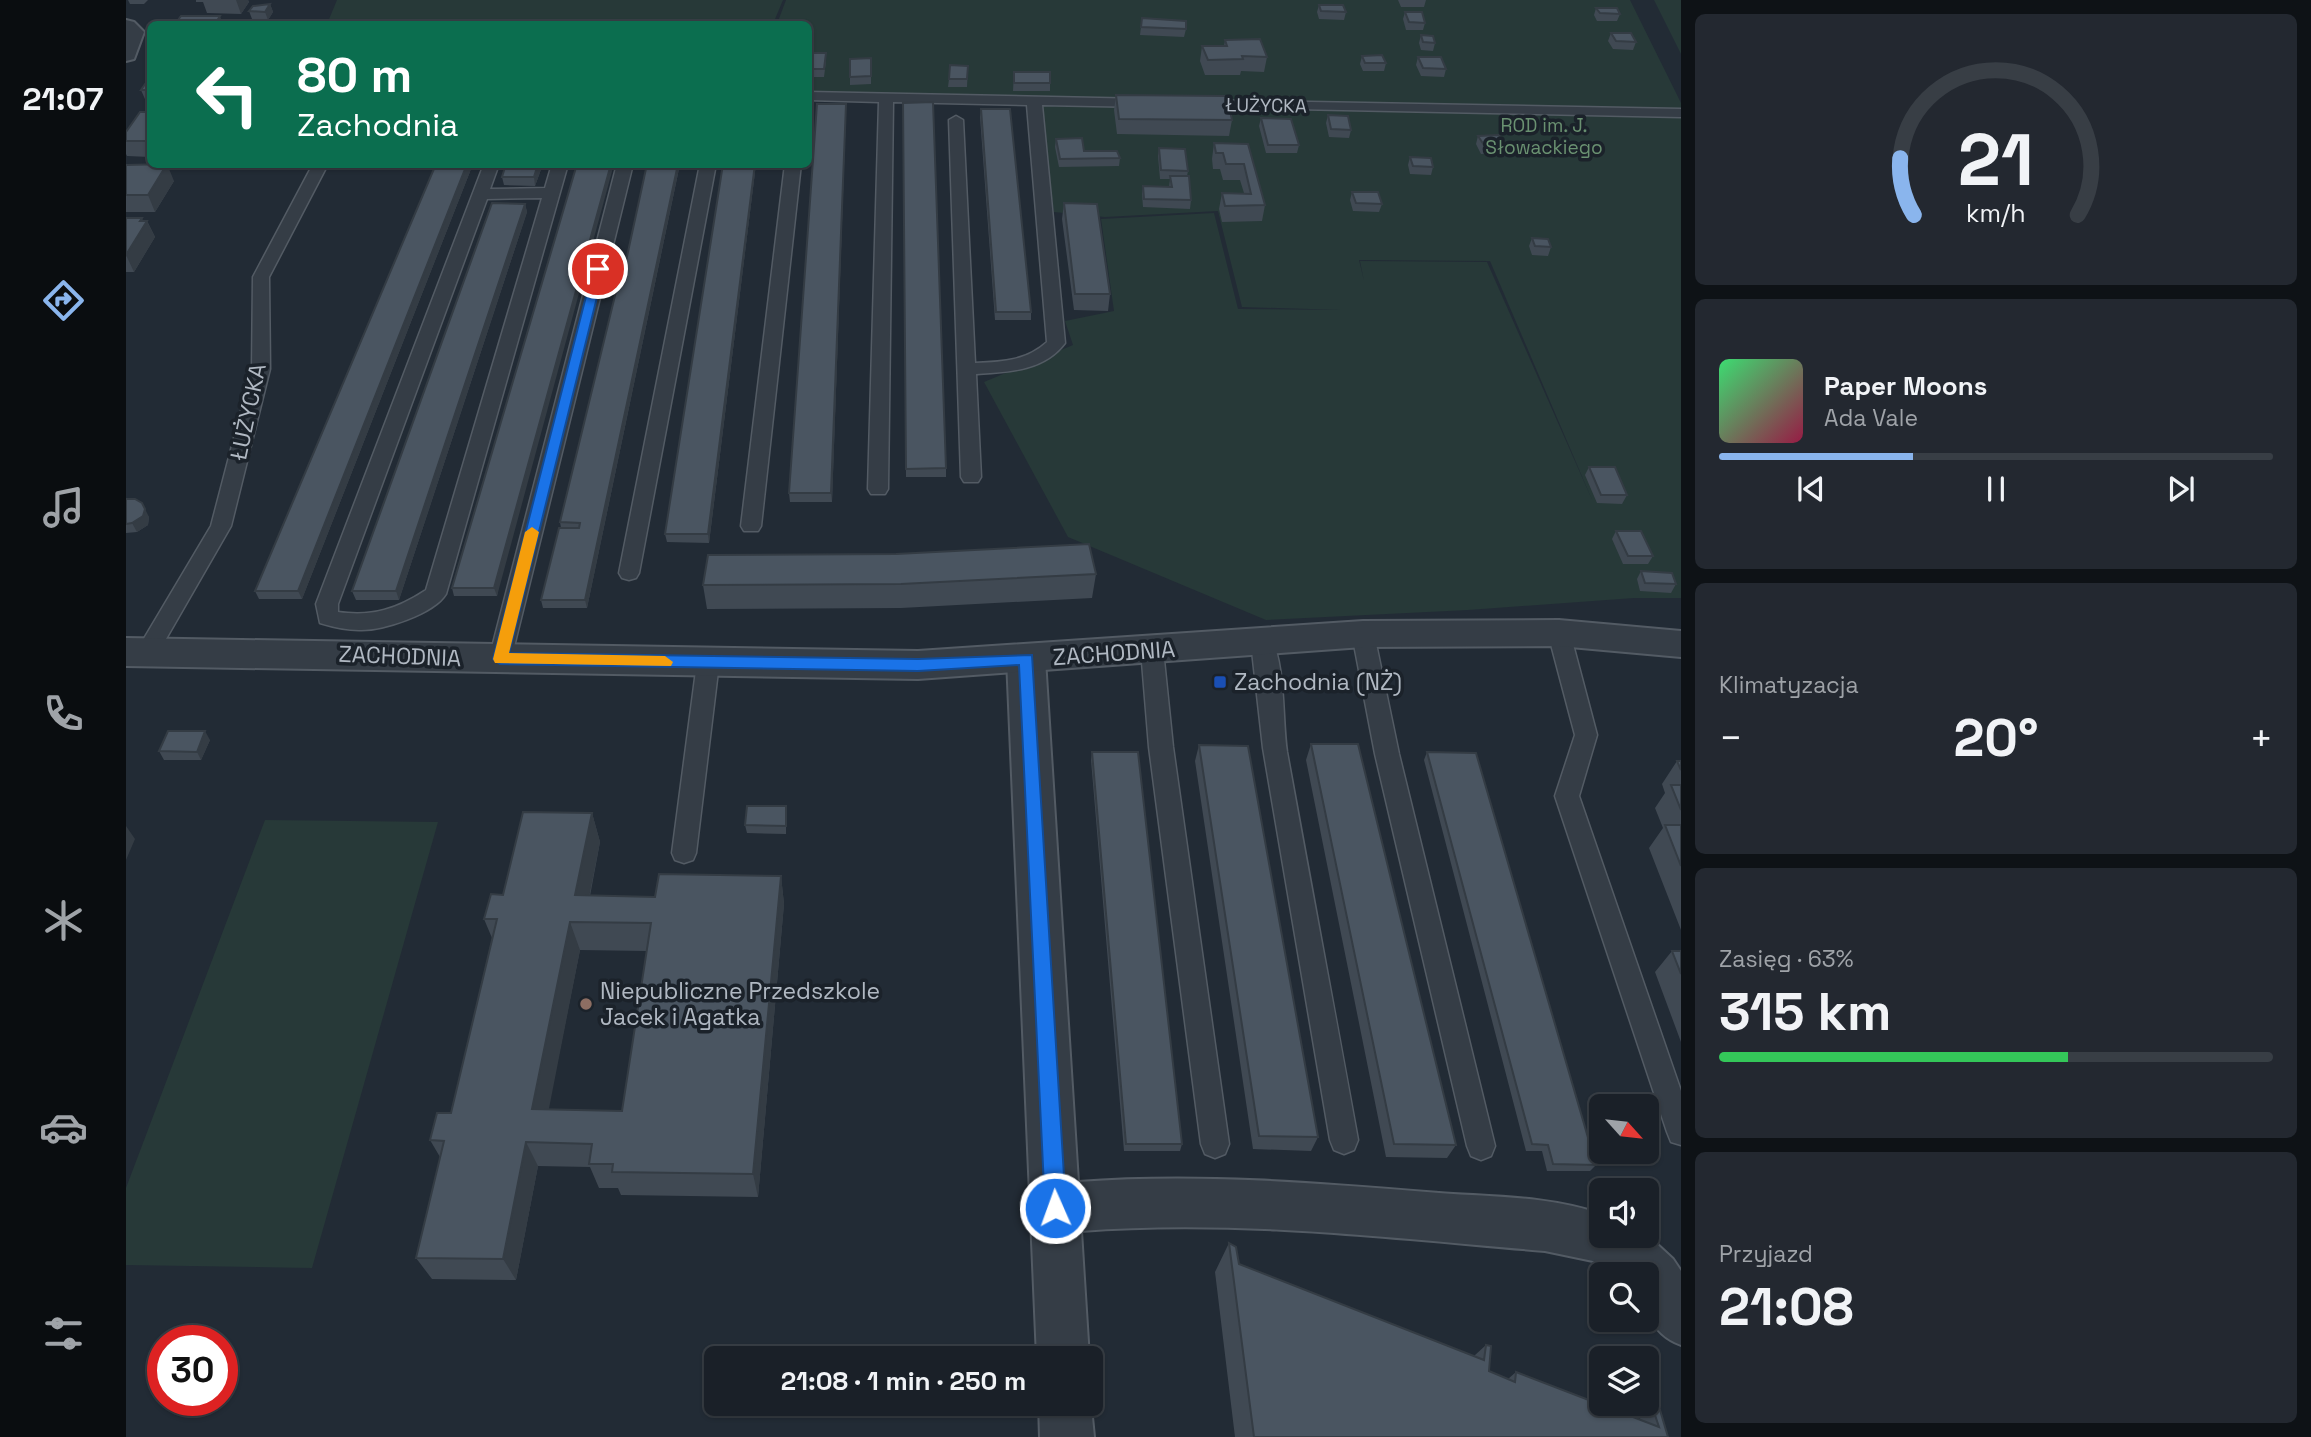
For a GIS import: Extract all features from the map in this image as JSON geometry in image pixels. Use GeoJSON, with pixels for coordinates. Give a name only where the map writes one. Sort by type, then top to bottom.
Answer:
{"type":"FeatureCollection","features":[{"type":"Feature","properties":{"kind":"street"},"geometry":{"type":"LineString","coordinates":[[126,27],[133,32],[126,54]]}},
{"type":"Feature","properties":{"kind":"street","name":"ZACHODNIA"},"geometry":{"type":"LineString","coordinates":[[136,652],[918,665],[1363,634],[1559,633],[1681,644]]}},
{"type":"Feature","properties":{"kind":"street"},"geometry":{"type":"LineString","coordinates":[[1026,659],[1062,1346]]}},
{"type":"Feature","properties":{"kind":"street"},"geometry":{"type":"LineString","coordinates":[[1055,1208],[1138,1202],[1270,1205],[1545,1226],[1583,1232],[1628,1249],[1661,1282],[1681,1318]]}},
{"type":"Feature","properties":{"kind":"street"},"geometry":{"type":"LineString","coordinates":[[1066,1416],[1067,1437]]}},
{"type":"Feature","properties":{"kind":"lane"},"geometry":{"type":"LineString","coordinates":[[812,96],[1162,103]]}},
{"type":"Feature","properties":{"kind":"lane"},"geometry":{"type":"LineString","coordinates":[[878,489],[886,97]]}},
{"type":"Feature","properties":{"kind":"lane"},"geometry":{"type":"LineString","coordinates":[[967,369],[1024,364],[1046,355],[1056,343],[1034,100]]}},
{"type":"Feature","properties":{"kind":"lane","name":"ŁUŻYCKA"},"geometry":{"type":"LineString","coordinates":[[1188,103],[1681,113]]}},
{"type":"Feature","properties":{"kind":"lane"},"geometry":{"type":"LineString","coordinates":[[956,120],[971,477]]}},
{"type":"Feature","properties":{"kind":"lane","name":"ŁUŻYCKA"},"geometry":{"type":"LineString","coordinates":[[136,652],[221,526],[261,369],[261,277],[319,168]]}},
{"type":"Feature","properties":{"kind":"lane"},"geometry":{"type":"LineString","coordinates":[[491,168],[327,604],[328,618],[362,623],[410,611],[435,594],[559,168]]}},
{"type":"Feature","properties":{"kind":"lane"},"geometry":{"type":"LineString","coordinates":[[500,659],[624,168]]}},
{"type":"Feature","properties":{"kind":"lane"},"geometry":{"type":"LineString","coordinates":[[629,573],[707,168]]}},
{"type":"Feature","properties":{"kind":"lane"},"geometry":{"type":"LineString","coordinates":[[751,526],[793,168]]}},
{"type":"Feature","properties":{"kind":"lane"},"geometry":{"type":"LineString","coordinates":[[481,194],[552,193]]}},
{"type":"Feature","properties":{"kind":"lane"},"geometry":{"type":"LineString","coordinates":[[1559,633],[1586,735],[1567,796],[1681,1132]]}},
{"type":"Feature","properties":{"kind":"lane"},"geometry":{"type":"LineString","coordinates":[[1363,634],[1387,754],[1481,1146]]}},
{"type":"Feature","properties":{"kind":"lane"},"geometry":{"type":"LineString","coordinates":[[1262,642],[1275,748],[1344,1140]]}},
{"type":"Feature","properties":{"kind":"lane"},"geometry":{"type":"LineString","coordinates":[[1152,650],[1161,747],[1215,1144]]}},
{"type":"Feature","properties":{"kind":"lane"},"geometry":{"type":"LineString","coordinates":[[684,853],[708,663]]}},
{"type":"Feature","properties":{"kind":"green space"},"geometry":{"type":"Polygon","coordinates":[[[337,0],[783,0],[774,21],[328,21],[337,0]]]}},
{"type":"Feature","properties":{"kind":"green space","name":"ROD im. J. Słowackiego"},"geometry":{"type":"Polygon","coordinates":[[[786,0],[1630,0],[1681,103],[1681,598],[1634,598],[1266,620],[1068,537],[984,382],[1073,345],[1065,321],[1114,311],[1101,219],[1214,213],[1238,309],[1342,310],[1242,307],[1218,211],[1105,217],[1054,212],[1036,98],[812,94],[812,21],[778,21],[786,0]],[[1359,260],[1364,281],[1360,261],[1487,262],[1593,502],[1490,261],[1359,260]]]}},
{"type":"Feature","properties":{"kind":"green space"},"geometry":{"type":"Polygon","coordinates":[[[1654,0],[1681,0],[1681,54],[1654,0]]]}},
{"type":"Feature","properties":{"kind":"green space"},"geometry":{"type":"Polygon","coordinates":[[[265,820],[438,822],[312,1268],[126,1265],[126,1188],[265,820]]]}},
{"type":"Feature","properties":{"kind":"building"},"geometry":{"type":"Polygon","coordinates":[[[270,4],[265,12],[249,11],[253,6],[270,4]]]}},
{"type":"Feature","properties":{"kind":"building"},"geometry":{"type":"Polygon","coordinates":[[[1319,5],[1343,5],[1346,12],[1321,11],[1319,5]]]}},
{"type":"Feature","properties":{"kind":"building"},"geometry":{"type":"Polygon","coordinates":[[[1596,8],[1617,8],[1620,14],[1600,13],[1596,8]]]}},
{"type":"Feature","properties":{"kind":"building"},"geometry":{"type":"Polygon","coordinates":[[[1405,12],[1422,12],[1425,23],[1409,22],[1405,12]]]}},
{"type":"Feature","properties":{"kind":"building"},"geometry":{"type":"Polygon","coordinates":[[[181,16],[220,16],[217,21],[177,21],[181,16]]]}},
{"type":"Feature","properties":{"kind":"building"},"geometry":{"type":"Polygon","coordinates":[[[1142,18],[1186,21],[1186,29],[1141,27],[1142,18]]]}},
{"type":"Feature","properties":{"kind":"building"},"geometry":{"type":"Polygon","coordinates":[[[1611,33],[1631,33],[1636,42],[1616,41],[1611,33]]]}},
{"type":"Feature","properties":{"kind":"building"},"geometry":{"type":"Polygon","coordinates":[[[1421,35],[1433,36],[1435,43],[1423,42],[1421,35]]]}},
{"type":"Feature","properties":{"kind":"building"},"geometry":{"type":"Polygon","coordinates":[[[1260,39],[1267,57],[1242,56],[1243,59],[1208,60],[1202,46],[1227,46],[1225,40],[1260,39]]]}},
{"type":"Feature","properties":{"kind":"building"},"geometry":{"type":"Polygon","coordinates":[[[812,53],[826,53],[824,69],[812,69],[812,53]]]}},
{"type":"Feature","properties":{"kind":"building"},"geometry":{"type":"Polygon","coordinates":[[[1382,55],[1386,63],[1365,63],[1362,56],[1382,55]]]}},
{"type":"Feature","properties":{"kind":"building"},"geometry":{"type":"Polygon","coordinates":[[[1418,57],[1441,57],[1446,69],[1423,68],[1418,57]]]}},
{"type":"Feature","properties":{"kind":"building"},"geometry":{"type":"Polygon","coordinates":[[[871,58],[871,76],[850,77],[850,59],[871,58]]]}},
{"type":"Feature","properties":{"kind":"building"},"geometry":{"type":"Polygon","coordinates":[[[950,65],[968,66],[967,79],[949,79],[950,65]]]}},
{"type":"Feature","properties":{"kind":"building"},"geometry":{"type":"Polygon","coordinates":[[[1014,72],[1050,72],[1050,83],[1014,83],[1014,72]]]}},
{"type":"Feature","properties":{"kind":"building"},"geometry":{"type":"Polygon","coordinates":[[[1116,95],[1227,96],[1232,120],[1119,119],[1116,95]]]}},
{"type":"Feature","properties":{"kind":"building"},"geometry":{"type":"Polygon","coordinates":[[[933,102],[946,468],[906,469],[903,103],[933,102]]]}},
{"type":"Feature","properties":{"kind":"building"},"geometry":{"type":"Polygon","coordinates":[[[817,104],[846,104],[831,493],[789,493],[817,104]]]}},
{"type":"Feature","properties":{"kind":"building"},"geometry":{"type":"Polygon","coordinates":[[[981,109],[1010,109],[1031,312],[996,312],[981,109]]]}},
{"type":"Feature","properties":{"kind":"building"},"geometry":{"type":"Polygon","coordinates":[[[140,112],[147,112],[147,141],[126,141],[126,132],[140,112]]]}},
{"type":"Feature","properties":{"kind":"building"},"geometry":{"type":"Polygon","coordinates":[[[1328,115],[1348,116],[1351,130],[1331,129],[1328,115]]]}},
{"type":"Feature","properties":{"kind":"building"},"geometry":{"type":"Polygon","coordinates":[[[1261,118],[1291,119],[1299,145],[1268,145],[1261,118]]]}},
{"type":"Feature","properties":{"kind":"building"},"geometry":{"type":"Polygon","coordinates":[[[1499,135],[1505,145],[1484,145],[1478,136],[1499,135]]]}},
{"type":"Feature","properties":{"kind":"building"},"geometry":{"type":"Polygon","coordinates":[[[1082,138],[1084,151],[1117,151],[1120,158],[1060,159],[1056,139],[1082,138]]]}},
{"type":"Feature","properties":{"kind":"building"},"geometry":{"type":"Polygon","coordinates":[[[1214,143],[1248,144],[1265,205],[1225,206],[1222,193],[1251,194],[1244,164],[1226,164],[1223,153],[1216,153],[1214,143]]]}},
{"type":"Feature","properties":{"kind":"building"},"geometry":{"type":"Polygon","coordinates":[[[1159,148],[1185,149],[1188,171],[1161,170],[1159,148]]]}},
{"type":"Feature","properties":{"kind":"building"},"geometry":{"type":"Polygon","coordinates":[[[1410,157],[1431,158],[1433,167],[1413,166],[1410,157]]]}},
{"type":"Feature","properties":{"kind":"building"},"geometry":{"type":"Polygon","coordinates":[[[147,164],[147,168],[165,168],[148,195],[126,195],[126,165],[147,164]]]}},
{"type":"Feature","properties":{"kind":"building"},"geometry":{"type":"Polygon","coordinates":[[[434,168],[465,168],[298,591],[255,591],[434,168]]]}},
{"type":"Feature","properties":{"kind":"building"},"geometry":{"type":"Polygon","coordinates":[[[505,168],[537,168],[534,177],[502,177],[505,168]]]}},
{"type":"Feature","properties":{"kind":"building"},"geometry":{"type":"Polygon","coordinates":[[[576,168],[610,168],[494,588],[452,588],[576,168]]]}},
{"type":"Feature","properties":{"kind":"building"},"geometry":{"type":"Polygon","coordinates":[[[646,168],[677,168],[585,600],[541,600],[559,528],[579,528],[580,523],[560,522],[620,275],[623,275],[646,168]]]}},
{"type":"Feature","properties":{"kind":"building"},"geometry":{"type":"Polygon","coordinates":[[[722,168],[754,168],[708,534],[665,534],[722,168]]]}},
{"type":"Feature","properties":{"kind":"building"},"geometry":{"type":"Polygon","coordinates":[[[1170,176],[1189,176],[1191,200],[1144,199],[1143,186],[1172,187],[1170,176]]]}},
{"type":"Feature","properties":{"kind":"building"},"geometry":{"type":"Polygon","coordinates":[[[1352,192],[1378,192],[1382,204],[1356,203],[1352,192]]]}},
{"type":"Feature","properties":{"kind":"building"},"geometry":{"type":"Polygon","coordinates":[[[492,203],[525,204],[396,591],[352,591],[492,203]]]}},
{"type":"Feature","properties":{"kind":"building"},"geometry":{"type":"Polygon","coordinates":[[[1064,203],[1097,204],[1110,294],[1075,294],[1064,203]]]}},
{"type":"Feature","properties":{"kind":"building"},"geometry":{"type":"Polygon","coordinates":[[[126,218],[142,218],[140,221],[147,221],[126,255],[126,218]]]}},
{"type":"Feature","properties":{"kind":"building"},"geometry":{"type":"Polygon","coordinates":[[[1532,238],[1548,239],[1551,247],[1535,246],[1532,238]]]}},
{"type":"Feature","properties":{"kind":"building"},"geometry":{"type":"Polygon","coordinates":[[[1589,467],[1615,467],[1627,495],[1601,495],[1589,467]]]}},
{"type":"Feature","properties":{"kind":"building"},"geometry":{"type":"Polygon","coordinates":[[[126,499],[135,499],[142,503],[145,509],[143,516],[126,524],[126,499]]]}},
{"type":"Feature","properties":{"kind":"building"},"geometry":{"type":"Polygon","coordinates":[[[1616,531],[1641,531],[1653,556],[1628,556],[1616,531]]]}},
{"type":"Feature","properties":{"kind":"building"},"geometry":{"type":"Polygon","coordinates":[[[1089,544],[1096,574],[901,584],[703,585],[708,555],[896,554],[1089,544]]]}},
{"type":"Feature","properties":{"kind":"building"},"geometry":{"type":"Polygon","coordinates":[[[1641,571],[1672,573],[1676,584],[1645,583],[1641,571]]]}},
{"type":"Feature","properties":{"kind":"building"},"geometry":{"type":"Polygon","coordinates":[[[168,731],[205,731],[197,752],[159,751],[168,731]]]}},
{"type":"Feature","properties":{"kind":"building"},"geometry":{"type":"Polygon","coordinates":[[[1311,744],[1358,744],[1456,1145],[1394,1144],[1311,744]]]}},
{"type":"Feature","properties":{"kind":"building"},"geometry":{"type":"Polygon","coordinates":[[[1199,745],[1248,746],[1318,1137],[1259,1136],[1199,745]]]}},
{"type":"Feature","properties":{"kind":"building"},"geometry":{"type":"Polygon","coordinates":[[[1092,752],[1138,752],[1182,1144],[1126,1144],[1092,752]]]}},
{"type":"Feature","properties":{"kind":"building"},"geometry":{"type":"Polygon","coordinates":[[[1427,752],[1476,753],[1589,1141],[1589,1164],[1596,1165],[1553,1164],[1548,1145],[1532,1144],[1427,752]]]}},
{"type":"Feature","properties":{"kind":"building"},"geometry":{"type":"Polygon","coordinates":[[[1671,785],[1681,785],[1681,810],[1671,785]]]}},
{"type":"Feature","properties":{"kind":"building"},"geometry":{"type":"Polygon","coordinates":[[[747,806],[786,806],[786,826],[745,825],[747,806]]]}},
{"type":"Feature","properties":{"kind":"building"},"geometry":{"type":"Polygon","coordinates":[[[523,812],[592,813],[575,895],[655,897],[659,874],[781,876],[753,1174],[612,1172],[613,1164],[589,1164],[592,1144],[526,1142],[503,1259],[416,1258],[444,1141],[430,1140],[437,1113],[451,1113],[497,919],[484,919],[491,894],[503,895],[523,812]],[[570,922],[532,1109],[622,1111],[651,923],[570,922]]]}},
{"type":"Feature","properties":{"kind":"building"},"geometry":{"type":"Polygon","coordinates":[[[1665,825],[1681,825],[1681,866],[1665,825]]]}},
{"type":"Feature","properties":{"kind":"building"},"geometry":{"type":"Polygon","coordinates":[[[1672,951],[1681,951],[1681,974],[1672,951]]]}},
{"type":"Feature","properties":{"kind":"building"},"geometry":{"type":"Polygon","coordinates":[[[1229,1243],[1236,1247],[1239,1264],[1484,1360],[1486,1345],[1491,1346],[1489,1371],[1515,1382],[1516,1372],[1589,1400],[1589,1416],[1630,1416],[1659,1427],[1655,1416],[1659,1416],[1660,1410],[1668,1437],[1254,1437],[1229,1243]]]}},
{"type":"Feature","properties":{"kind":"slow traffic"},"geometry":{"type":"LineString","coordinates":[[532,532],[500,659],[665,662]]}},
{"type":"Feature","properties":{"kind":"place","name":"Zachodnia (NŻ)"},"geometry":{"type":"Point","coordinates":[1220,682]}},
{"type":"Feature","properties":{"kind":"place","name":"Niepubliczne Przedszkole Jacek i Agatka"},"geometry":{"type":"Point","coordinates":[586,1004]}},
{"type":"Feature","properties":{"kind":"route"},"geometry":{"type":"LineString","coordinates":[[598,269],[500,659],[918,665],[1026,659],[1055,1208]]}}]}
